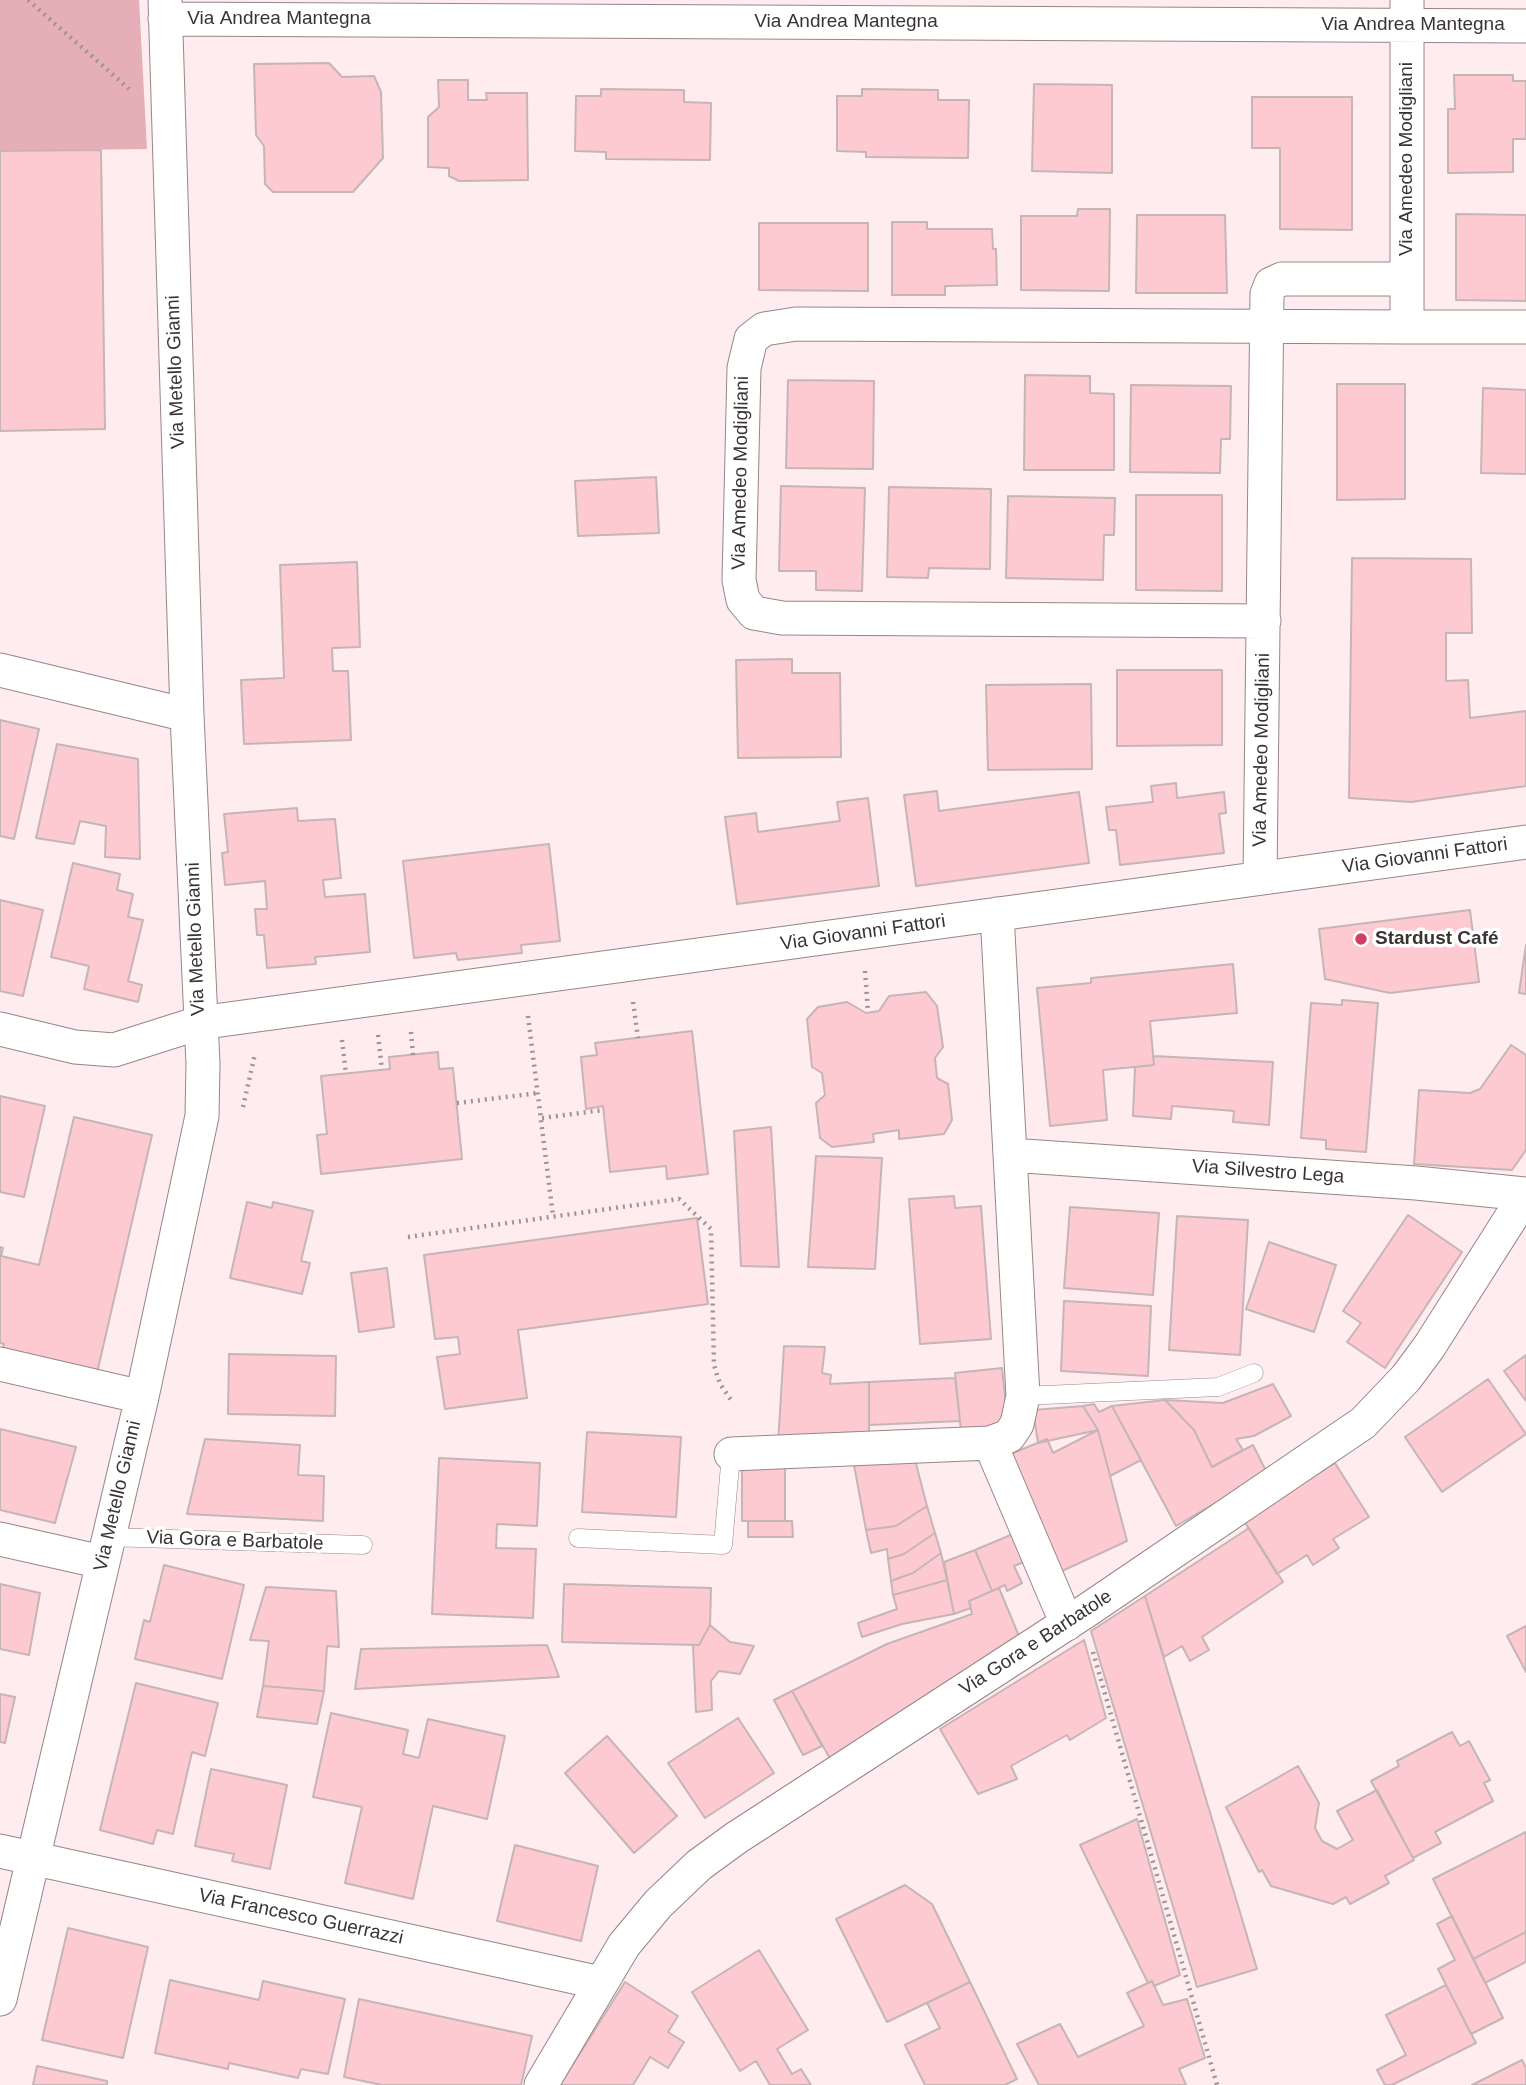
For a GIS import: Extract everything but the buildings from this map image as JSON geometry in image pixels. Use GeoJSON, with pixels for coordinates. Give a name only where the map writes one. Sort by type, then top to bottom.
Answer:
{"type":"FeatureCollection","features":[{"type":"Feature","properties":{"kind":"street","name":"Via Metello Gianni"},"geometry":{"type":"LineString","coordinates":[[0,1999],[16,1855],[105,1549],[142,1397],[199,1136],[204,1096],[187,715],[165,9]]}},
{"type":"Feature","properties":{"kind":"street","name":"Via Andrea Mantegna"},"geometry":{"type":"LineString","coordinates":[[165,9],[1407,13],[1526,26]]}},
{"type":"Feature","properties":{"kind":"street","name":"Via Amedeo Modigliani"},"geometry":{"type":"LineString","coordinates":[[1260,878],[1267,294],[1276,280],[1407,279],[1407,13]]}},
{"type":"Feature","properties":{"kind":"street"},"geometry":{"type":"LineString","coordinates":[[1407,279],[1407,327]]}},
{"type":"Feature","properties":{"kind":"street","name":"Via Amedeo Modigliani"},"geometry":{"type":"LineString","coordinates":[[1264,621],[772,617],[754,613],[740,591],[739,580],[744,368],[751,339],[764,329],[796,324],[1266,327]]}},
{"type":"Feature","properties":{"kind":"street"},"geometry":{"type":"LineString","coordinates":[[1266,327],[1526,327]]}},
{"type":"Feature","properties":{"kind":"street"},"geometry":{"type":"LineString","coordinates":[[0,670],[187,715]]}},
{"type":"Feature","properties":{"kind":"street","name":"Via Giovanni Fattori"},"geometry":{"type":"LineString","coordinates":[[0,1029],[75,1046],[114,1050],[199,1023],[1526,842]]}},
{"type":"Feature","properties":{"kind":"street"},"geometry":{"type":"LineString","coordinates":[[731,1454],[989,1443],[1009,1436],[1017,1424],[1023,1396],[997,914]]}},
{"type":"Feature","properties":{"kind":"street","name":"Via Silvestro Lega"},"geometry":{"type":"LineString","coordinates":[[1010,1155],[1416,1182],[1526,1194]]}},
{"type":"Feature","properties":{"kind":"street","name":"Via Gora e Barbatole"},"geometry":{"type":"LineString","coordinates":[[541,2085],[601,1983],[640,1924],[718,1850],[1076,1617],[1363,1423],[1406,1378],[1429,1347],[1526,1194]]}},
{"type":"Feature","properties":{"kind":"street"},"geometry":{"type":"LineString","coordinates":[[0,1364],[142,1397]]}},
{"type":"Feature","properties":{"kind":"street"},"geometry":{"type":"LineString","coordinates":[[989,1443],[1076,1617]]}},
{"type":"Feature","properties":{"kind":"street"},"geometry":{"type":"LineString","coordinates":[[0,1539],[105,1549]]}},
{"type":"Feature","properties":{"kind":"street","name":"Via Francesco Guerrazzi"},"geometry":{"type":"LineString","coordinates":[[16,1855],[601,1983]]}},
{"type":"Feature","properties":{"kind":"lane"},"geometry":{"type":"LineString","coordinates":[[1023,1396],[1218,1387],[1254,1373]]}},
{"type":"Feature","properties":{"kind":"lane"},"geometry":{"type":"LineString","coordinates":[[578,1538],[723,1545],[731,1454]]}},
{"type":"Feature","properties":{"kind":"lane","name":"Via Gora e Barbatole"},"geometry":{"type":"LineString","coordinates":[[105,1549],[363,1545]]}},
{"type":"Feature","properties":{"kind":"path"},"geometry":{"type":"LineString","coordinates":[[28,0],[169,124]]}},
{"type":"Feature","properties":{"kind":"path"},"geometry":{"type":"LineString","coordinates":[[864,967],[868,1012]]}},
{"type":"Feature","properties":{"kind":"path"},"geometry":{"type":"LineString","coordinates":[[632,997],[638,1038]]}},
{"type":"Feature","properties":{"kind":"path"},"geometry":{"type":"LineString","coordinates":[[528,1011],[553,1216]]}},
{"type":"Feature","properties":{"kind":"path"},"geometry":{"type":"LineString","coordinates":[[399,1028],[410,1027],[413,1055]]}},
{"type":"Feature","properties":{"kind":"path"},"geometry":{"type":"LineString","coordinates":[[366,1033],[388,1030]]}},
{"type":"Feature","properties":{"kind":"path"},"geometry":{"type":"LineString","coordinates":[[377,1031],[382,1070]]}},
{"type":"Feature","properties":{"kind":"path"},"geometry":{"type":"LineString","coordinates":[[330,1038],[354,1034]]}},
{"type":"Feature","properties":{"kind":"path"},"geometry":{"type":"LineString","coordinates":[[342,1036],[346,1074]]}},
{"type":"Feature","properties":{"kind":"path"},"geometry":{"type":"LineString","coordinates":[[243,1109],[257,1047]]}},
{"type":"Feature","properties":{"kind":"path"},"geometry":{"type":"LineString","coordinates":[[457,1103],[538,1093]]}},
{"type":"Feature","properties":{"kind":"path"},"geometry":{"type":"LineString","coordinates":[[542,1118],[603,1110]]}},
{"type":"Feature","properties":{"kind":"path"},"geometry":{"type":"LineString","coordinates":[[408,1237],[679,1199],[711,1230],[713,1365],[720,1384],[733,1403]]}},
{"type":"Feature","properties":{"kind":"path"},"geometry":{"type":"LineString","coordinates":[[1076,1617],[1087,1629],[1217,2085]]}},
{"type":"Feature","properties":{"kind":"shaded area"},"geometry":{"type":"Polygon","coordinates":[[[0,0],[139,0],[147,149],[0,151],[0,0]]]}},
{"type":"Feature","properties":{"kind":"place","name":"Stardust Café"},"geometry":{"type":"Point","coordinates":[1361,939]}}]}
